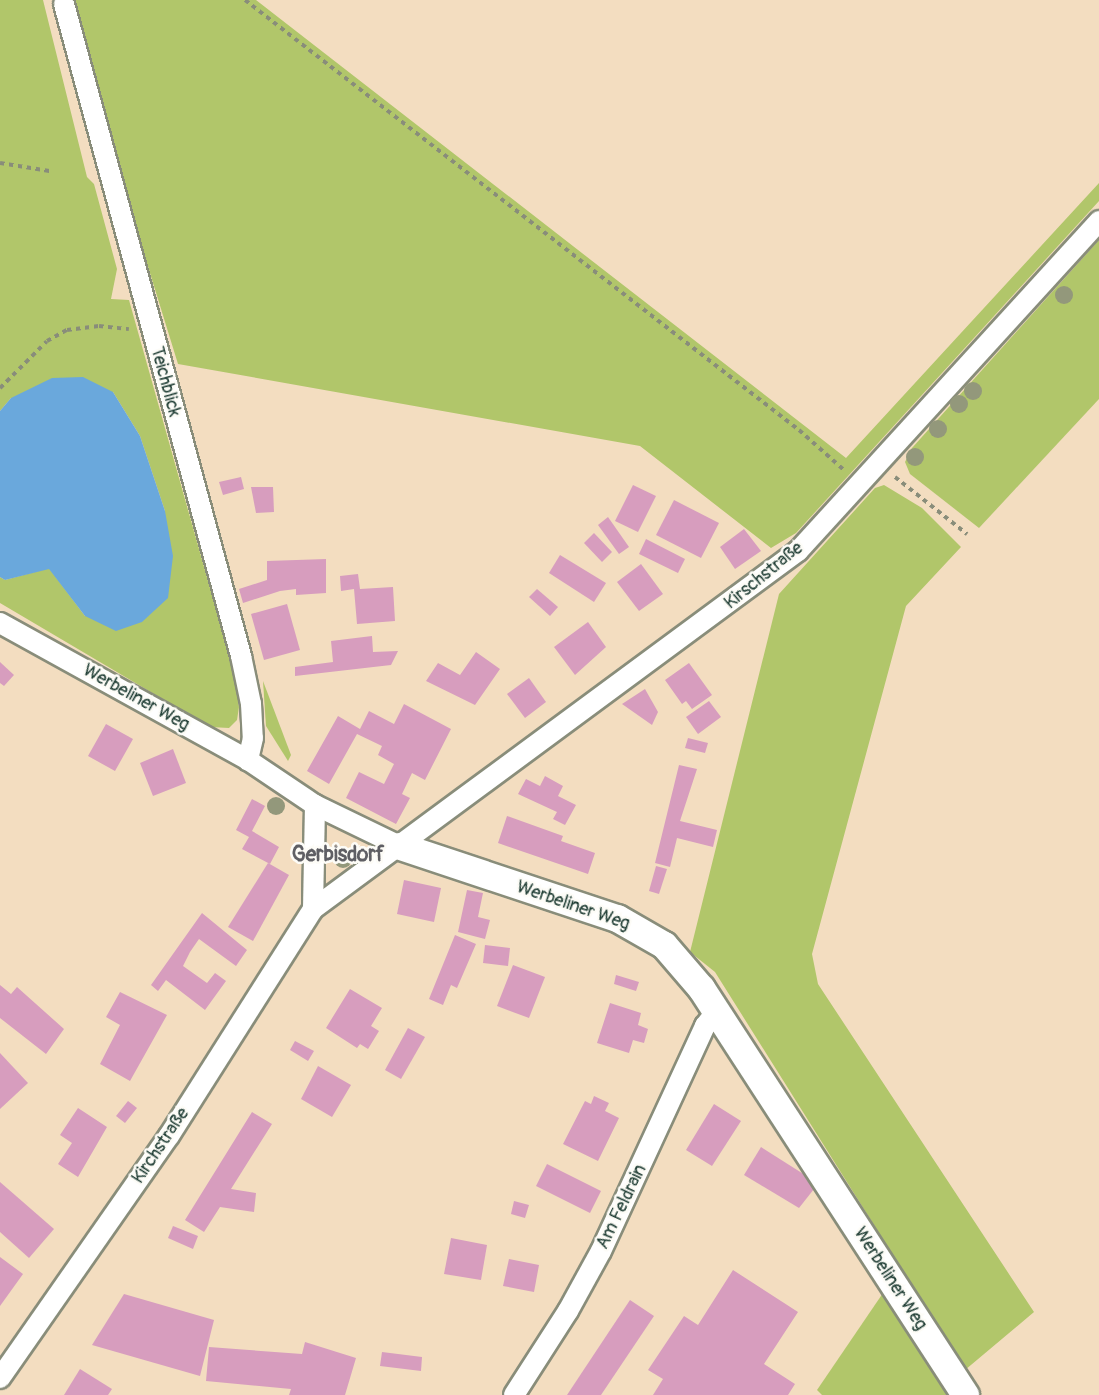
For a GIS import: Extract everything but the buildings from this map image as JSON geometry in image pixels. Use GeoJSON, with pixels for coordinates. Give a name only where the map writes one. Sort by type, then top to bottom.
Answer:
{"type":"FeatureCollection","features":[{"type":"Feature","properties":{"kind":"street","name":"Teichblick"},"geometry":{"type":"LineString","coordinates":[[64,4],[151,332],[241,656],[251,705],[253,738],[248,760]]}},
{"type":"Feature","properties":{"kind":"street","name":"Kirschstraße"},"geometry":{"type":"LineString","coordinates":[[400,846],[519,754],[766,579],[798,551],[1099,221]]}},
{"type":"Feature","properties":{"kind":"street","name":"Werbeliner Weg"},"geometry":{"type":"LineString","coordinates":[[0,622],[248,760],[315,805],[400,846],[617,918],[647,933],[684,963],[965,1395]]}},
{"type":"Feature","properties":{"kind":"street"},"geometry":{"type":"LineString","coordinates":[[313,909],[315,805]]}},
{"type":"Feature","properties":{"kind":"street","name":"Kirchstraße"},"geometry":{"type":"LineString","coordinates":[[0,1378],[175,1127],[313,909],[400,846]]}},
{"type":"Feature","properties":{"kind":"street","name":"Am Feldrain"},"geometry":{"type":"LineString","coordinates":[[514,1395],[568,1311],[601,1251],[705,1026],[716,1012]]}},
{"type":"Feature","properties":{"kind":"path"},"geometry":{"type":"LineString","coordinates":[[245,0],[799,430],[860,484]]}},
{"type":"Feature","properties":{"kind":"path"},"geometry":{"type":"LineString","coordinates":[[0,164],[49,171]]}},
{"type":"Feature","properties":{"kind":"path"},"geometry":{"type":"LineString","coordinates":[[0,388],[47,341],[67,330],[99,326],[151,332]]}},
{"type":"Feature","properties":{"kind":"path"},"geometry":{"type":"LineString","coordinates":[[878,464],[967,534]]}},
{"type":"Feature","properties":{"kind":"green space"},"geometry":{"type":"Polygon","coordinates":[[[0,0],[43,0],[87,177],[94,184],[117,269],[111,299],[129,300],[235,677],[239,707],[237,720],[229,728],[210,727],[0,603],[0,577],[5,580],[49,568],[85,616],[165,511],[140,436],[113,392],[11,398],[0,411],[0,0]]]}},
{"type":"Feature","properties":{"kind":"green space"},"geometry":{"type":"Polygon","coordinates":[[[71,0],[256,0],[846,458],[1099,183],[1099,201],[796,533],[771,548],[640,446],[178,364],[112,150],[71,0]]]}},
{"type":"Feature","properties":{"kind":"green space"},"geometry":{"type":"Polygon","coordinates":[[[1099,240],[1099,399],[979,528],[910,474],[905,462],[912,448],[1099,240]]]}},
{"type":"Feature","properties":{"kind":"green space"},"geometry":{"type":"Polygon","coordinates":[[[884,485],[922,508],[961,547],[906,606],[812,954],[818,984],[1034,1312],[965,1370],[715,972],[690,952],[779,594],[875,488],[884,485]]]}},
{"type":"Feature","properties":{"kind":"green space"},"geometry":{"type":"Polygon","coordinates":[[[263,681],[291,755],[288,761],[266,726],[263,681]]]}},
{"type":"Feature","properties":{"kind":"green space"},"geometry":{"type":"Polygon","coordinates":[[[883,1293],[950,1395],[822,1395],[817,1390],[883,1293]]]}},
{"type":"Feature","properties":{"kind":"water"},"geometry":{"type":"Polygon","coordinates":[[[83,377],[113,392],[140,436],[165,511],[173,556],[168,598],[142,622],[116,631],[85,616],[49,569],[5,580],[0,577],[0,411],[11,398],[52,378],[83,377]]]}},
{"type":"Feature","properties":{"kind":"district","name":"Gerbisdorf"},"geometry":{"type":"Point","coordinates":[338,855]}}]}
